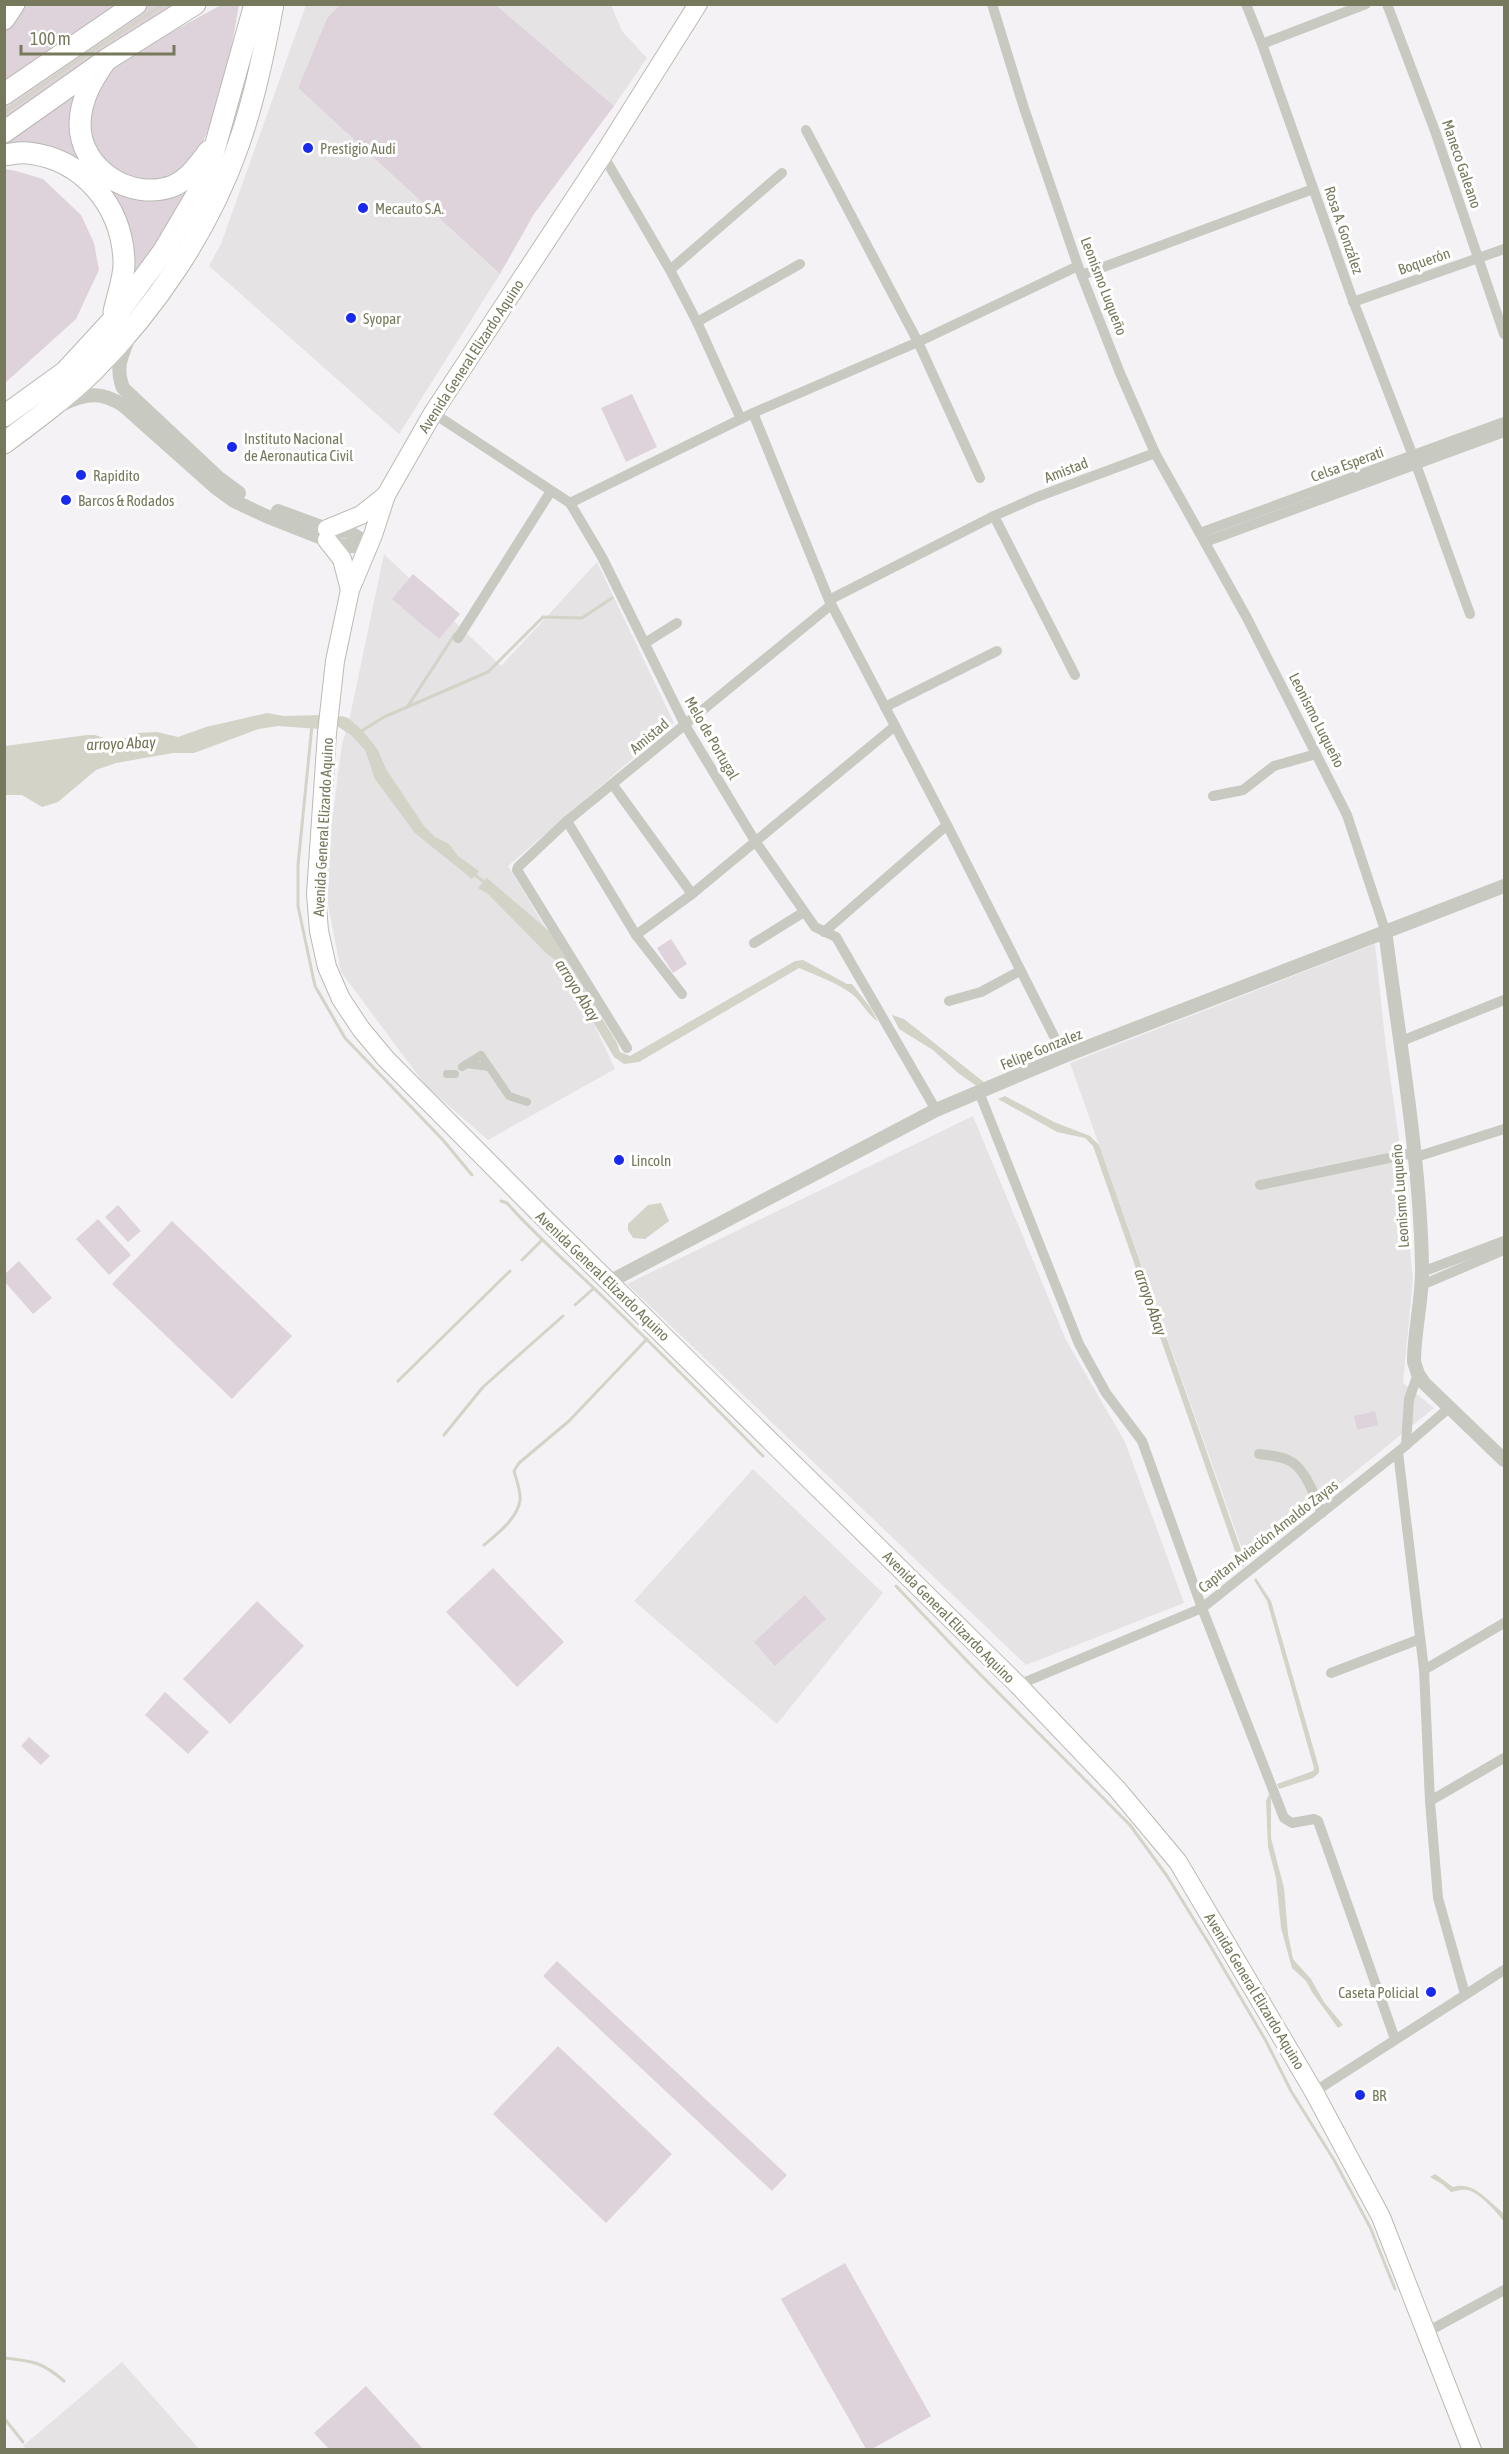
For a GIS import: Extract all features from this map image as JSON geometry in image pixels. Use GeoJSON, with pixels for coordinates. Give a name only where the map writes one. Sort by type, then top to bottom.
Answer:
{"type":"FeatureCollection","features":[{"type":"Feature","properties":{"kind":"highway"},"geometry":{"type":"LineString","coordinates":[[4,19],[14,4]]}},
{"type":"Feature","properties":{"kind":"highway"},"geometry":{"type":"LineString","coordinates":[[4,94],[136,4]]}},
{"type":"Feature","properties":{"kind":"highway"},"geometry":{"type":"LineString","coordinates":[[4,132],[106,60],[195,4]]}},
{"type":"Feature","properties":{"kind":"highway"},"geometry":{"type":"LineString","coordinates":[[4,416],[65,372],[112,321],[163,252],[206,179],[255,4]]}},
{"type":"Feature","properties":{"kind":"highway"},"geometry":{"type":"LineString","coordinates":[[4,443],[92,371],[134,326],[185,252],[220,188],[243,128],[273,4]]}},
{"type":"Feature","properties":{"kind":"highway"},"geometry":{"type":"LineString","coordinates":[[106,60],[87,92],[82,106],[80,126],[83,143],[90,158],[101,172],[118,183],[135,189],[151,190],[173,186],[192,173],[221,129]]}},
{"type":"Feature","properties":{"kind":"highway"},"geometry":{"type":"LineString","coordinates":[[4,154],[27,153],[58,161],[82,175],[104,195],[116,222],[124,264],[112,321]]}},
{"type":"Feature","properties":{"kind":"main road","name":"Avenida General Elizardo Aquino"},"geometry":{"type":"LineString","coordinates":[[698,4],[603,155],[433,413],[386,495],[367,543],[341,623],[328,713],[316,894],[319,931],[327,967],[341,999],[361,1029],[386,1059],[1018,1685],[1118,1789],[1178,1862],[1314,2092],[1381,2217],[1472,2450]]}},
{"type":"Feature","properties":{"kind":"main road"},"geometry":{"type":"LineString","coordinates":[[350,590],[342,559],[327,534],[352,521],[386,495]]}},
{"type":"Feature","properties":{"kind":"street","name":"Leonismo Luqueño"},"geometry":{"type":"LineString","coordinates":[[992,4],[1024,108],[1080,270],[1120,373],[1155,453],[1203,538],[1347,815],[1385,930],[1413,1155],[1422,1278],[1414,1346],[1418,1374]]}},
{"type":"Feature","properties":{"kind":"street","name":"Rosa A. González"},"geometry":{"type":"LineString","coordinates":[[1246,4],[1353,302],[1470,614]]}},
{"type":"Feature","properties":{"kind":"street"},"geometry":{"type":"LineString","coordinates":[[1262,44],[1366,4]]}},
{"type":"Feature","properties":{"kind":"street","name":"Maneco Galeano"},"geometry":{"type":"LineString","coordinates":[[1387,4],[1435,131],[1504,334]]}},
{"type":"Feature","properties":{"kind":"street"},"geometry":{"type":"LineString","coordinates":[[806,130],[918,342],[980,478]]}},
{"type":"Feature","properties":{"kind":"street"},"geometry":{"type":"LineString","coordinates":[[603,155],[670,270],[697,322],[741,419]]}},
{"type":"Feature","properties":{"kind":"street"},"geometry":{"type":"LineString","coordinates":[[670,270],[782,173]]}},
{"type":"Feature","properties":{"kind":"street"},"geometry":{"type":"LineString","coordinates":[[570,503],[753,413],[1080,270],[1313,189]]}},
{"type":"Feature","properties":{"kind":"street","name":"Boquerón"},"geometry":{"type":"LineString","coordinates":[[1353,302],[1504,249]]}},
{"type":"Feature","properties":{"kind":"street"},"geometry":{"type":"LineString","coordinates":[[697,322],[800,264]]}},
{"type":"Feature","properties":{"kind":"street"},"geometry":{"type":"LineString","coordinates":[[134,326],[119,361],[118,375],[123,388],[130,397],[220,478],[245,497],[327,534],[348,547],[367,543]]}},
{"type":"Feature","properties":{"kind":"street"},"geometry":{"type":"LineString","coordinates":[[39,415],[82,397],[108,396],[124,406],[215,487],[234,501],[266,516],[327,534]]}},
{"type":"Feature","properties":{"kind":"street","name":"Melo de Portugal"},"geometry":{"type":"LineString","coordinates":[[433,413],[570,503],[602,557],[685,725],[755,841],[814,927],[836,937],[936,1110]]}},
{"type":"Feature","properties":{"kind":"street"},"geometry":{"type":"LineString","coordinates":[[753,413],[830,602],[947,825],[1064,1056]]}},
{"type":"Feature","properties":{"kind":"street","name":"Celsa Esperati"},"geometry":{"type":"LineString","coordinates":[[1203,538],[1414,460],[1504,422]]}},
{"type":"Feature","properties":{"kind":"street","name":"Celsa Esperati"},"geometry":{"type":"LineString","coordinates":[[1414,460],[1504,432]]}},
{"type":"Feature","properties":{"kind":"street","name":"Amistad"},"geometry":{"type":"LineString","coordinates":[[627,1048],[517,870],[519,864],[830,602],[994,516],[1037,497],[1155,453]]}},
{"type":"Feature","properties":{"kind":"street"},"geometry":{"type":"LineString","coordinates":[[458,638],[551,491]]}},
{"type":"Feature","properties":{"kind":"street"},"geometry":{"type":"LineString","coordinates":[[994,516],[1075,675]]}},
{"type":"Feature","properties":{"kind":"street"},"geometry":{"type":"LineString","coordinates":[[645,642],[677,623]]}},
{"type":"Feature","properties":{"kind":"street"},"geometry":{"type":"LineString","coordinates":[[885,707],[997,651]]}},
{"type":"Feature","properties":{"kind":"street"},"geometry":{"type":"LineString","coordinates":[[636,935],[692,894],[895,726]]}},
{"type":"Feature","properties":{"kind":"street"},"geometry":{"type":"LineString","coordinates":[[1213,796],[1239,792],[1274,766],[1316,754]]}},
{"type":"Feature","properties":{"kind":"street"},"geometry":{"type":"LineString","coordinates":[[613,785],[692,894]]}},
{"type":"Feature","properties":{"kind":"street"},"geometry":{"type":"LineString","coordinates":[[567,822],[636,935],[682,994]]}},
{"type":"Feature","properties":{"kind":"street"},"geometry":{"type":"LineString","coordinates":[[824,932],[947,825]]}},
{"type":"Feature","properties":{"kind":"street","name":"Felipe Gonzalez"},"geometry":{"type":"LineString","coordinates":[[609,1282],[936,1110],[1064,1056],[1385,930],[1504,886]]}},
{"type":"Feature","properties":{"kind":"street"},"geometry":{"type":"LineString","coordinates":[[754,943],[804,912]]}},
{"type":"Feature","properties":{"kind":"street"},"geometry":{"type":"LineString","coordinates":[[949,1001],[981,992],[1020,970]]}},
{"type":"Feature","properties":{"kind":"street"},"geometry":{"type":"LineString","coordinates":[[1399,1042],[1504,1000]]}},
{"type":"Feature","properties":{"kind":"street"},"geometry":{"type":"LineString","coordinates":[[459,1068],[489,1067],[509,1096],[527,1102]]}},
{"type":"Feature","properties":{"kind":"street"},"geometry":{"type":"LineString","coordinates":[[979,1092],[1079,1344],[1106,1394],[1142,1441],[1202,1608],[1284,1818],[1292,1823],[1314,1819],[1318,1821],[1395,2039]]}},
{"type":"Feature","properties":{"kind":"street"},"geometry":{"type":"LineString","coordinates":[[1260,1185],[1413,1155],[1504,1129]]}},
{"type":"Feature","properties":{"kind":"street"},"geometry":{"type":"LineString","coordinates":[[1422,1278],[1504,1241]]}},
{"type":"Feature","properties":{"kind":"street"},"geometry":{"type":"LineString","coordinates":[[1422,1278],[1504,1250]]}},
{"type":"Feature","properties":{"kind":"street"},"geometry":{"type":"LineString","coordinates":[[1465,1994],[1438,1898],[1430,1801],[1424,1670],[1402,1449],[1409,1399],[1418,1374],[1504,1460]]}},
{"type":"Feature","properties":{"kind":"street","name":"Capitan Aviación Arnaldo Zayas"},"geometry":{"type":"LineString","coordinates":[[1018,1685],[1202,1608],[1402,1449],[1450,1407]]}},
{"type":"Feature","properties":{"kind":"street"},"geometry":{"type":"LineString","coordinates":[[1259,1454],[1284,1458],[1294,1464],[1304,1476],[1322,1513]]}},
{"type":"Feature","properties":{"kind":"street"},"geometry":{"type":"LineString","coordinates":[[1424,1670],[1504,1623]]}},
{"type":"Feature","properties":{"kind":"street"},"geometry":{"type":"LineString","coordinates":[[1331,1673],[1420,1639]]}},
{"type":"Feature","properties":{"kind":"street"},"geometry":{"type":"LineString","coordinates":[[1430,1801],[1504,1758]]}},
{"type":"Feature","properties":{"kind":"street"},"geometry":{"type":"LineString","coordinates":[[1314,2092],[1504,1970]]}},
{"type":"Feature","properties":{"kind":"street"},"geometry":{"type":"LineString","coordinates":[[1427,2332],[1504,2290]]}},
{"type":"Feature","properties":{"kind":"shaded area"},"geometry":{"type":"Polygon","coordinates":[[[341,4],[496,5],[614,106],[534,214],[500,274],[298,88],[327,18],[341,4]]]}},
{"type":"Feature","properties":{"kind":"shaded area"},"geometry":{"type":"Polygon","coordinates":[[[22,5],[119,5],[5,83],[5,30],[22,5]]]}},
{"type":"Feature","properties":{"kind":"shaded area"},"geometry":{"type":"Polygon","coordinates":[[[149,5],[181,5],[5,124],[5,103],[149,5]]]}},
{"type":"Feature","properties":{"kind":"shaded area"},"geometry":{"type":"Polygon","coordinates":[[[221,5],[239,5],[230,55],[213,118],[198,154],[175,176],[148,183],[111,170],[91,142],[88,115],[90,102],[112,69],[155,41],[221,5]]]}},
{"type":"Feature","properties":{"kind":"shaded area"},"geometry":{"type":"Polygon","coordinates":[[[306,5],[341,5],[327,18],[298,88],[500,274],[399,434],[209,266],[221,244],[306,5]]]}},
{"type":"Feature","properties":{"kind":"shaded area"},"geometry":{"type":"Polygon","coordinates":[[[496,5],[611,5],[622,31],[647,58],[614,106],[496,5]]]}},
{"type":"Feature","properties":{"kind":"shaded area"},"geometry":{"type":"Polygon","coordinates":[[[74,93],[106,183],[196,177],[131,287],[109,194],[5,146],[5,141],[74,93]]]}},
{"type":"Feature","properties":{"kind":"shaded area"},"geometry":{"type":"Polygon","coordinates":[[[5,169],[43,179],[81,215],[94,243],[99,270],[76,319],[5,383],[5,169]]]}},
{"type":"Feature","properties":{"kind":"shaded area"},"geometry":{"type":"Polygon","coordinates":[[[632,394],[657,447],[626,462],[601,408],[632,394]]]}},
{"type":"Feature","properties":{"kind":"shaded area"},"geometry":{"type":"Polygon","coordinates":[[[384,554],[501,666],[597,562],[674,723],[508,866],[563,957],[615,1069],[488,1140],[426,1086],[341,972],[324,883],[342,744],[349,721],[384,554]]]}},
{"type":"Feature","properties":{"kind":"shaded area"},"geometry":{"type":"Polygon","coordinates":[[[413,574],[460,614],[439,639],[392,599],[413,574]]]}},
{"type":"Feature","properties":{"kind":"shaded area"},"geometry":{"type":"Polygon","coordinates":[[[671,939],[687,964],[673,973],[657,948],[671,939]]]}},
{"type":"Feature","properties":{"kind":"shaded area"},"geometry":{"type":"Polygon","coordinates":[[[1375,944],[1399,1139],[1413,1280],[1403,1383],[1434,1408],[1246,1560],[1070,1063],[1375,944]]]}},
{"type":"Feature","properties":{"kind":"shaded area"},"geometry":{"type":"Polygon","coordinates":[[[973,1116],[1066,1340],[1125,1442],[1184,1603],[1026,1665],[627,1284],[973,1116]]]}},
{"type":"Feature","properties":{"kind":"shaded area"},"geometry":{"type":"Polygon","coordinates":[[[118,1205],[141,1231],[128,1242],[105,1217],[118,1205]]]}},
{"type":"Feature","properties":{"kind":"shaded area"},"geometry":{"type":"Polygon","coordinates":[[[98,1219],[131,1255],[109,1275],[76,1239],[98,1219]]]}},
{"type":"Feature","properties":{"kind":"shaded area"},"geometry":{"type":"Polygon","coordinates":[[[172,1221],[292,1336],[232,1399],[112,1284],[172,1221]]]}},
{"type":"Feature","properties":{"kind":"shaded area"},"geometry":{"type":"Polygon","coordinates":[[[19,1261],[52,1298],[33,1314],[5,1282],[5,1274],[19,1261]]]}},
{"type":"Feature","properties":{"kind":"shaded area"},"geometry":{"type":"Polygon","coordinates":[[[1375,1411],[1378,1425],[1357,1430],[1354,1416],[1375,1411]]]}},
{"type":"Feature","properties":{"kind":"shaded area"},"geometry":{"type":"Polygon","coordinates":[[[753,1469],[883,1593],[777,1724],[634,1601],[753,1469]]]}},
{"type":"Feature","properties":{"kind":"shaded area"},"geometry":{"type":"Polygon","coordinates":[[[493,1568],[564,1642],[517,1687],[446,1612],[493,1568]]]}},
{"type":"Feature","properties":{"kind":"shaded area"},"geometry":{"type":"Polygon","coordinates":[[[805,1595],[826,1619],[775,1666],[754,1642],[805,1595]]]}},
{"type":"Feature","properties":{"kind":"shaded area"},"geometry":{"type":"Polygon","coordinates":[[[257,1601],[304,1646],[230,1724],[183,1679],[257,1601]]]}},
{"type":"Feature","properties":{"kind":"shaded area"},"geometry":{"type":"Polygon","coordinates":[[[165,1692],[209,1732],[188,1754],[145,1715],[165,1692]]]}},
{"type":"Feature","properties":{"kind":"shaded area"},"geometry":{"type":"Polygon","coordinates":[[[29,1737],[50,1756],[41,1765],[21,1746],[29,1737]]]}},
{"type":"Feature","properties":{"kind":"shaded area"},"geometry":{"type":"Polygon","coordinates":[[[557,1961],[787,2175],[772,2191],[543,1976],[557,1961]]]}},
{"type":"Feature","properties":{"kind":"shaded area"},"geometry":{"type":"Polygon","coordinates":[[[558,2046],[672,2154],[606,2223],[493,2114],[558,2046]]]}},
{"type":"Feature","properties":{"kind":"shaded area"},"geometry":{"type":"Polygon","coordinates":[[[845,2263],[931,2416],[872,2449],[866,2449],[781,2299],[845,2263]]]}},
{"type":"Feature","properties":{"kind":"shaded area"},"geometry":{"type":"Polygon","coordinates":[[[122,2362],[199,2449],[26,2449],[23,2446],[122,2362]]]}},
{"type":"Feature","properties":{"kind":"shaded area"},"geometry":{"type":"Polygon","coordinates":[[[366,2386],[423,2449],[329,2449],[314,2433],[366,2386]]]}},
{"type":"Feature","properties":{"kind":"water"},"geometry":{"type":"Polygon","coordinates":[[[267,713],[284,716],[320,715],[319,729],[278,726],[259,729],[194,753],[173,753],[116,763],[96,770],[58,802],[42,807],[22,795],[5,795],[5,746],[87,735],[95,735],[112,741],[137,733],[157,732],[178,737],[206,727],[267,713]]]}},
{"type":"Feature","properties":{"kind":"water"},"geometry":{"type":"Polygon","coordinates":[[[337,717],[348,718],[362,730],[378,750],[386,769],[424,826],[435,837],[449,844],[458,856],[479,871],[472,879],[415,833],[375,779],[365,750],[351,735],[337,726],[337,717]]]}},
{"type":"Feature","properties":{"kind":"water"},"geometry":{"type":"Polygon","coordinates":[[[487,878],[549,931],[617,1043],[620,1052],[630,1056],[795,961],[803,960],[847,984],[852,984],[870,1007],[878,1022],[852,994],[799,968],[639,1062],[624,1064],[614,1057],[557,961],[546,953],[488,894],[478,888],[487,878]]]}},
{"type":"Feature","properties":{"kind":"water"},"geometry":{"type":"Polygon","coordinates":[[[892,1015],[904,1019],[985,1083],[978,1087],[958,1073],[933,1050],[899,1029],[892,1015]]]}},
{"type":"Feature","properties":{"kind":"water"},"geometry":{"type":"Polygon","coordinates":[[[1005,1096],[1054,1122],[1090,1136],[1099,1145],[1246,1564],[1241,1568],[1093,1146],[1085,1138],[1057,1132],[998,1099],[1005,1096]]]}},
{"type":"Feature","properties":{"kind":"water"},"geometry":{"type":"Polygon","coordinates":[[[661,1203],[669,1221],[645,1239],[633,1238],[628,1230],[628,1224],[648,1205],[661,1203]]]}},
{"type":"Feature","properties":{"kind":"water"},"geometry":{"type":"Polygon","coordinates":[[[1256,1578],[1271,1601],[1319,1768],[1319,1773],[1313,1778],[1279,1789],[1277,1784],[1313,1771],[1314,1768],[1267,1601],[1254,1580],[1256,1578]]]}},
{"type":"Feature","properties":{"kind":"water"},"geometry":{"type":"Polygon","coordinates":[[[1269,1794],[1271,1838],[1284,1888],[1288,1934],[1293,1959],[1311,1979],[1324,2002],[1343,2025],[1338,2028],[1306,1981],[1292,1968],[1281,1928],[1276,1878],[1268,1847],[1266,1801],[1269,1794]]]}},
{"type":"Feature","properties":{"kind":"water"},"geometry":{"type":"Polygon","coordinates":[[[1435,2174],[1453,2187],[1467,2187],[1479,2192],[1501,2211],[1504,2215],[1504,2222],[1476,2194],[1464,2190],[1451,2192],[1430,2177],[1435,2174]]]}},
{"type":"Feature","properties":{"kind":"waterway"},"geometry":{"type":"LineString","coordinates":[[4,113],[78,60],[164,4]]}},
{"type":"Feature","properties":{"kind":"waterway"},"geometry":{"type":"LineString","coordinates":[[360,732],[384,717],[488,672],[543,617],[582,618],[612,598]]}},
{"type":"Feature","properties":{"kind":"waterway"},"geometry":{"type":"LineString","coordinates":[[408,706],[455,634]]}},
{"type":"Feature","properties":{"kind":"waterway"},"geometry":{"type":"LineString","coordinates":[[312,725],[298,865],[298,906],[315,986],[345,1038],[443,1140],[472,1175]]}},
{"type":"Feature","properties":{"kind":"waterway","name":"arroyo Abay"},"geometry":{"type":"LineString","coordinates":[[474,874],[485,883]]}},
{"type":"Feature","properties":{"kind":"waterway"},"geometry":{"type":"LineString","coordinates":[[501,1201],[507,1203],[763,1456]]}},
{"type":"Feature","properties":{"kind":"waterway"},"geometry":{"type":"LineString","coordinates":[[522,1260],[541,1241]]}},
{"type":"Feature","properties":{"kind":"waterway"},"geometry":{"type":"LineString","coordinates":[[398,1381],[510,1271]]}},
{"type":"Feature","properties":{"kind":"waterway"},"geometry":{"type":"LineString","coordinates":[[575,1305],[593,1289]]}},
{"type":"Feature","properties":{"kind":"waterway"},"geometry":{"type":"LineString","coordinates":[[444,1435],[483,1387],[563,1316]]}},
{"type":"Feature","properties":{"kind":"waterway"},"geometry":{"type":"LineString","coordinates":[[484,1545],[506,1525],[518,1507],[520,1493],[514,1471],[519,1463],[569,1421],[647,1339]]}},
{"type":"Feature","properties":{"kind":"waterway"},"geometry":{"type":"LineString","coordinates":[[896,1586],[1130,1825],[1167,1876],[1266,2041],[1291,2091],[1334,2160],[1370,2227],[1395,2289]]}},
{"type":"Feature","properties":{"kind":"waterway"},"geometry":{"type":"LineString","coordinates":[[4,2358],[37,2364],[64,2381]]}},
{"type":"Feature","properties":{"kind":"waterway"},"geometry":{"type":"LineString","coordinates":[[4,2418],[23,2442]]}},
{"type":"Feature","properties":{"kind":"place","name":"Prestigio Audi"},"geometry":{"type":"Point","coordinates":[308,148]}},
{"type":"Feature","properties":{"kind":"place","name":"Mecauto S.A."},"geometry":{"type":"Point","coordinates":[363,208]}},
{"type":"Feature","properties":{"kind":"place","name":"Syopar"},"geometry":{"type":"Point","coordinates":[351,318]}},
{"type":"Feature","properties":{"kind":"place","name":"Instituto Nacional de Aeronautica Civil"},"geometry":{"type":"Point","coordinates":[232,447]}},
{"type":"Feature","properties":{"kind":"place","name":"Rapidito"},"geometry":{"type":"Point","coordinates":[81,475]}},
{"type":"Feature","properties":{"kind":"place","name":"Barcos & Rodados"},"geometry":{"type":"Point","coordinates":[66,500]}},
{"type":"Feature","properties":{"kind":"place","name":"Lincoln"},"geometry":{"type":"Point","coordinates":[619,1160]}},
{"type":"Feature","properties":{"kind":"place","name":"Caseta Policial"},"geometry":{"type":"Point","coordinates":[1431,1992]}},
{"type":"Feature","properties":{"kind":"place","name":"BR"},"geometry":{"type":"Point","coordinates":[1360,2095]}}]}
